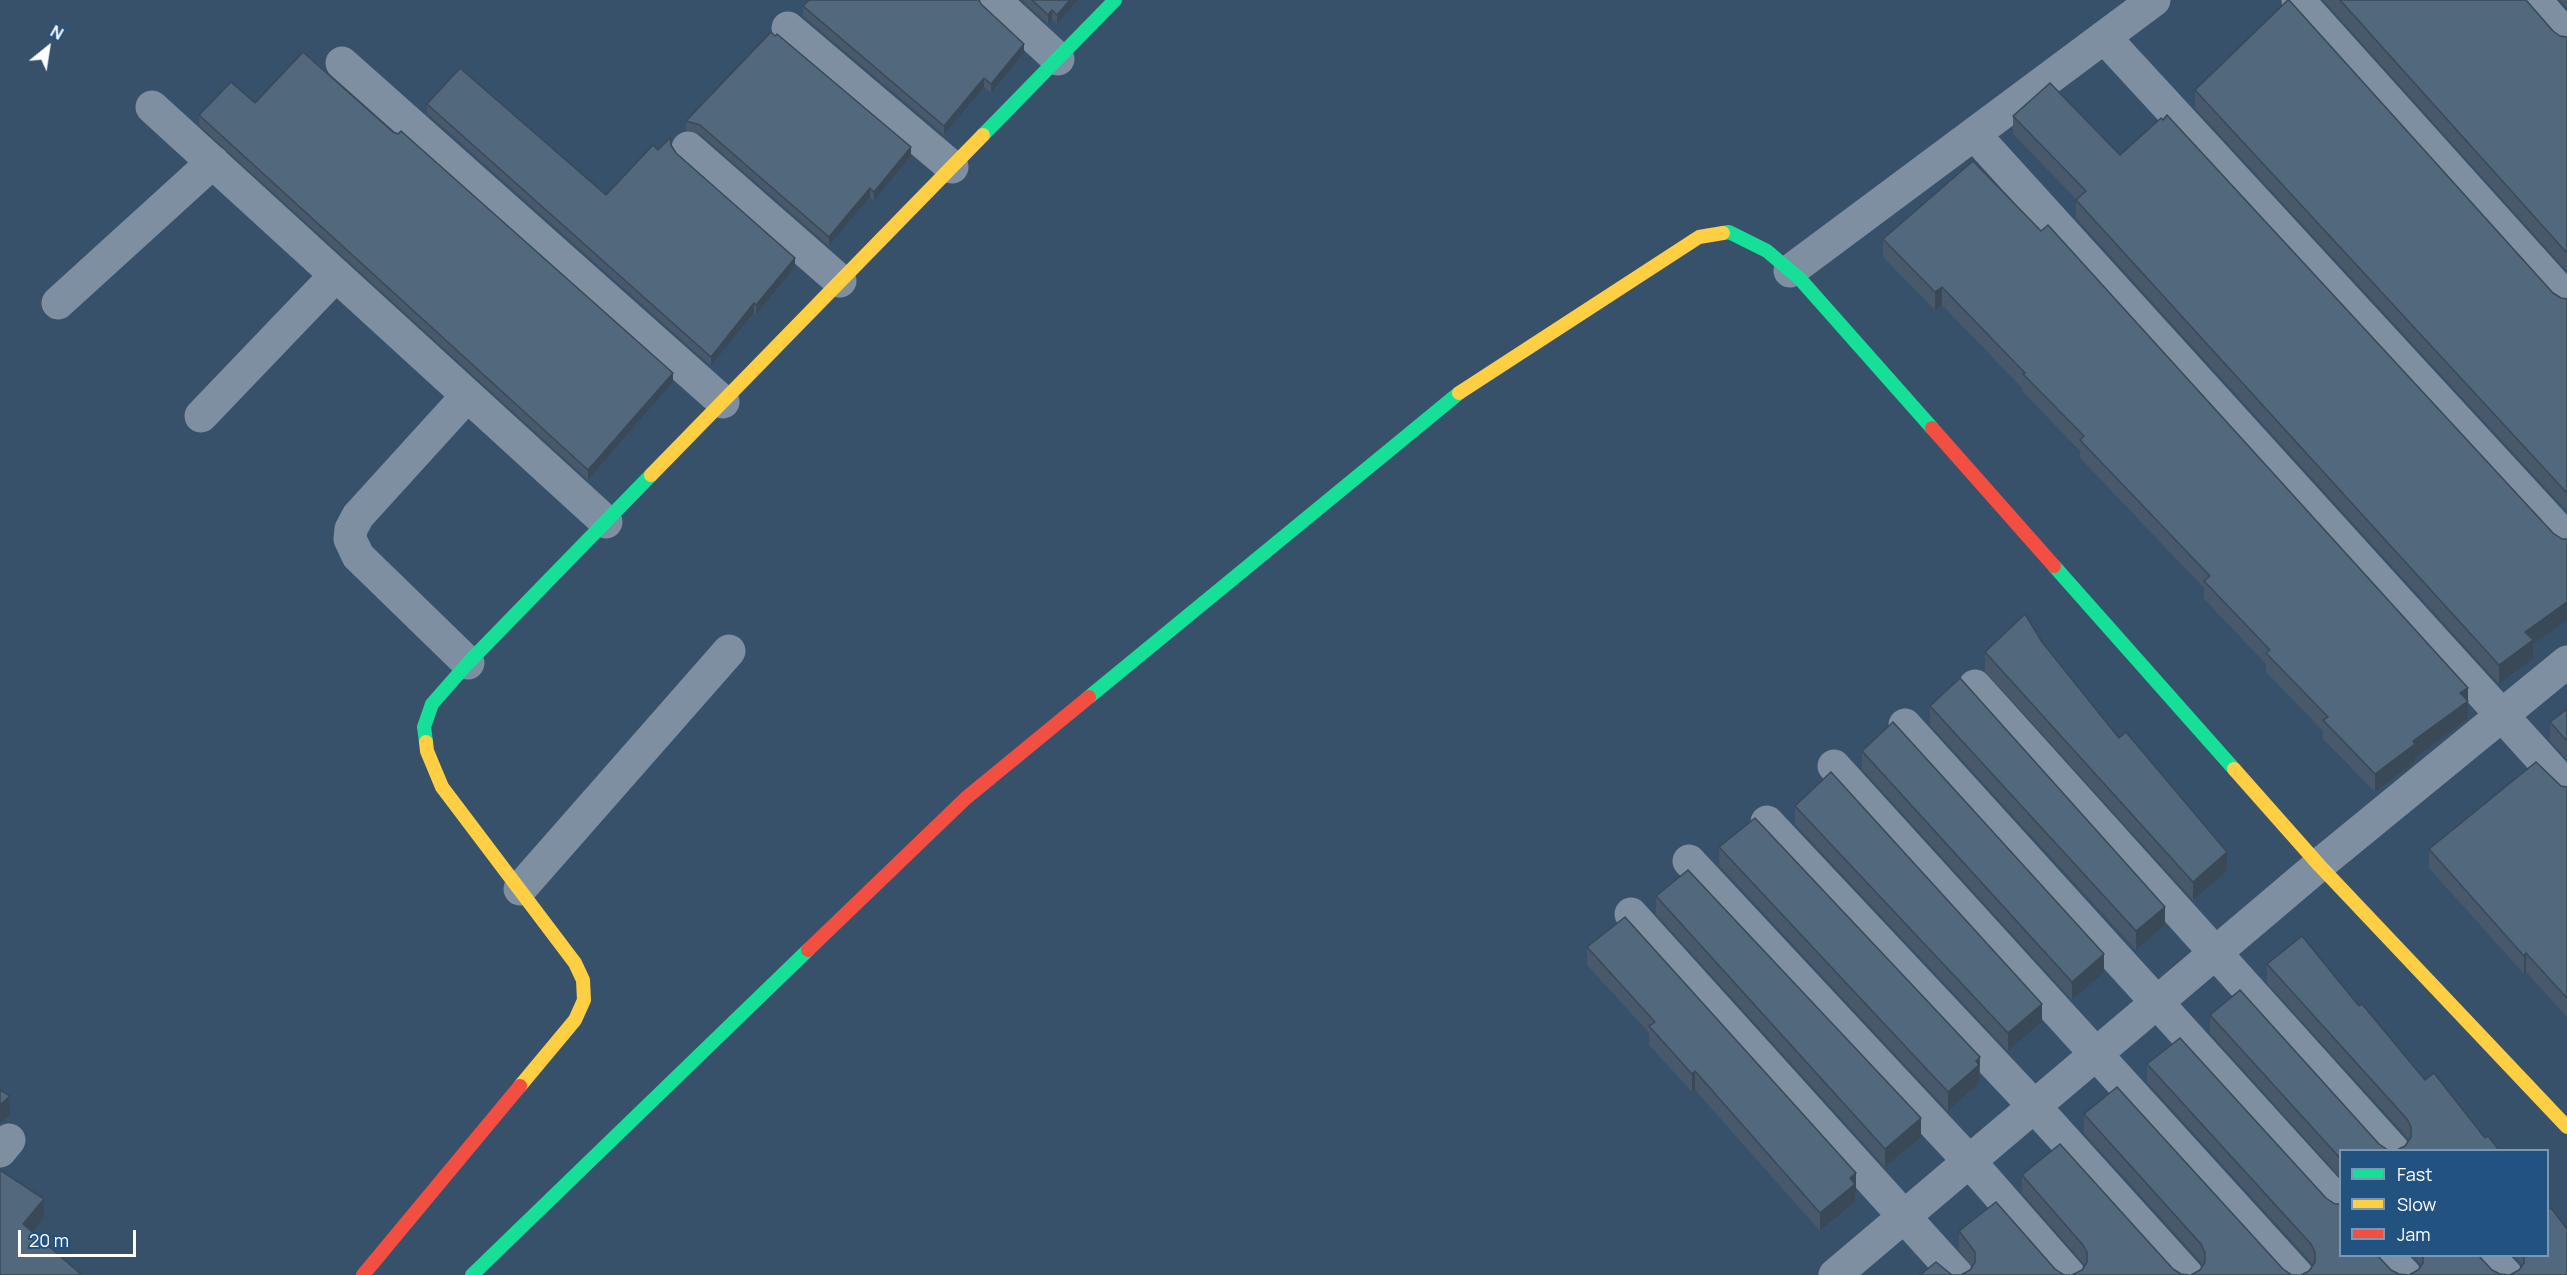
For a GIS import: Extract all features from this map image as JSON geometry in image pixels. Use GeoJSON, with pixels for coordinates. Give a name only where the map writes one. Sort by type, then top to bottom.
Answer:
{"type":"FeatureCollection","features":[{"type":"Feature","properties":{"kind":"street"},"geometry":{"type":"LineString","coordinates":[[994,0],[1058,58]]}},
{"type":"Feature","properties":{"kind":"street"},"geometry":{"type":"LineString","coordinates":[[363,1275],[575,1020],[585,1000],[583,980],[575,963],[442,787],[427,751],[424,727],[432,704],[468,663],[1115,0]]}},
{"type":"Feature","properties":{"kind":"street"},"geometry":{"type":"LineString","coordinates":[[1790,271],[2154,0]]}},
{"type":"Feature","properties":{"kind":"street"},"geometry":{"type":"LineString","coordinates":[[2298,0],[2567,299]]}},
{"type":"Feature","properties":{"kind":"street"},"geometry":{"type":"LineString","coordinates":[[2535,0],[2567,37]]}},
{"type":"Feature","properties":{"kind":"street"},"geometry":{"type":"LineString","coordinates":[[788,28],[952,167]]}},
{"type":"Feature","properties":{"kind":"street"},"geometry":{"type":"LineString","coordinates":[[2104,37],[2567,539]]}},
{"type":"Feature","properties":{"kind":"street"},"geometry":{"type":"LineString","coordinates":[[342,63],[723,402]]}},
{"type":"Feature","properties":{"kind":"street"},"geometry":{"type":"LineString","coordinates":[[152,107],[606,522]]}},
{"type":"Feature","properties":{"kind":"street"},"geometry":{"type":"LineString","coordinates":[[1974,134],[2567,787]]}},
{"type":"Feature","properties":{"kind":"street"},"geometry":{"type":"LineString","coordinates":[[688,148],[840,281]]}},
{"type":"Feature","properties":{"kind":"street"},"geometry":{"type":"LineString","coordinates":[[58,303],[213,162]]}},
{"type":"Feature","properties":{"kind":"street"},"geometry":{"type":"LineString","coordinates":[[472,1275],[966,798],[1452,397],[1699,237],[1729,232],[1767,251],[1790,271],[2319,865],[2567,1127]]}},
{"type":"Feature","properties":{"kind":"street"},"geometry":{"type":"LineString","coordinates":[[201,416],[336,275]]}},
{"type":"Feature","properties":{"kind":"street"},"geometry":{"type":"LineString","coordinates":[[467,396],[358,516],[351,529],[350,539],[358,556],[468,663]]}},
{"type":"Feature","properties":{"kind":"street"},"geometry":{"type":"LineString","coordinates":[[520,890],[729,651]]}},
{"type":"Feature","properties":{"kind":"street"},"geometry":{"type":"LineString","coordinates":[[1835,1275],[2319,865],[2567,662]]}},
{"type":"Feature","properties":{"kind":"street"},"geometry":{"type":"LineString","coordinates":[[1975,686],[2214,954],[2392,1149]]}},
{"type":"Feature","properties":{"kind":"street"},"geometry":{"type":"LineString","coordinates":[[1905,725],[2339,1203]]}},
{"type":"Feature","properties":{"kind":"street"},"geometry":{"type":"LineString","coordinates":[[1834,766],[2297,1275]]}},
{"type":"Feature","properties":{"kind":"street"},"geometry":{"type":"LineString","coordinates":[[1767,822],[2034,1107],[2187,1275]]}},
{"type":"Feature","properties":{"kind":"street"},"geometry":{"type":"LineString","coordinates":[[1689,861],[1969,1161],[2069,1275]]}},
{"type":"Feature","properties":{"kind":"street"},"geometry":{"type":"LineString","coordinates":[[1631,914],[1957,1275]]}},
{"type":"Feature","properties":{"kind":"street"},"geometry":{"type":"LineString","coordinates":[[2388,1257],[2405,1275]]}},
{"type":"Feature","properties":{"kind":"street"},"geometry":{"type":"LineString","coordinates":[[2489,1257],[2506,1275]]}},
{"type":"Feature","properties":{"kind":"building"},"geometry":{"type":"Polygon","coordinates":[[[809,0],[979,0],[1024,44],[991,84],[984,78],[944,126],[803,6],[809,0]]]}},
{"type":"Feature","properties":{"kind":"building"},"geometry":{"type":"Polygon","coordinates":[[[1032,0],[1070,0],[1057,15],[1052,10],[1048,15],[1032,0]]]}},
{"type":"Feature","properties":{"kind":"building"},"geometry":{"type":"Polygon","coordinates":[[[2288,0],[2553,293],[2567,299],[2567,493],[2195,90],[2288,0]]]}},
{"type":"Feature","properties":{"kind":"building"},"geometry":{"type":"Polygon","coordinates":[[[2340,0],[2526,0],[2553,31],[2560,36],[2567,37],[2567,253],[2340,0]]]}},
{"type":"Feature","properties":{"kind":"building"},"geometry":{"type":"Polygon","coordinates":[[[771,32],[775,36],[777,34],[911,147],[874,192],[870,188],[829,237],[700,125],[686,121],[771,32]]]}},
{"type":"Feature","properties":{"kind":"building"},"geometry":{"type":"Polygon","coordinates":[[[303,52],[393,132],[398,134],[401,131],[673,373],[588,470],[199,115],[231,82],[255,103],[303,52]]]}},
{"type":"Feature","properties":{"kind":"building"},"geometry":{"type":"Polygon","coordinates":[[[460,68],[606,195],[653,145],[658,150],[670,138],[676,153],[795,258],[756,305],[754,303],[711,357],[427,104],[460,68]]]}},
{"type":"Feature","properties":{"kind":"building"},"geometry":{"type":"Polygon","coordinates":[[[2050,83],[2120,155],[2167,115],[2553,533],[2562,539],[2567,539],[2567,602],[2525,632],[2533,640],[2499,665],[2076,200],[2086,191],[2013,116],[2050,83]]]}},
{"type":"Feature","properties":{"kind":"building"},"geometry":{"type":"Polygon","coordinates":[[[1973,161],[2041,231],[2048,225],[2468,688],[2460,693],[2468,701],[2413,741],[2415,744],[2375,774],[2323,720],[2328,717],[2266,653],[2270,650],[2204,581],[2210,576],[2080,440],[2084,436],[1942,287],[1935,292],[1883,239],[1973,161]]]}},
{"type":"Feature","properties":{"kind":"building"},"geometry":{"type":"Polygon","coordinates":[[[2025,614],[2042,642],[2119,738],[2126,732],[2227,852],[2193,882],[1985,652],[2025,614]]]}},
{"type":"Feature","properties":{"kind":"building"},"geometry":{"type":"Polygon","coordinates":[[[1960,678],[2165,907],[2136,931],[1930,706],[1960,678]]]}},
{"type":"Feature","properties":{"kind":"building"},"geometry":{"type":"Polygon","coordinates":[[[2567,709],[2567,741],[2550,722],[2567,709]]]}},
{"type":"Feature","properties":{"kind":"building"},"geometry":{"type":"Polygon","coordinates":[[[1893,722],[2104,954],[2072,982],[1862,751],[1893,722]]]}},
{"type":"Feature","properties":{"kind":"building"},"geometry":{"type":"Polygon","coordinates":[[[2536,762],[2561,786],[2567,787],[2567,998],[2526,953],[2524,956],[2429,849],[2536,762]]]}},
{"type":"Feature","properties":{"kind":"building"},"geometry":{"type":"Polygon","coordinates":[[[1831,772],[2042,1004],[2008,1033],[1795,806],[1831,772]]]}},
{"type":"Feature","properties":{"kind":"building"},"geometry":{"type":"Polygon","coordinates":[[[1755,818],[1980,1057],[1976,1061],[1979,1065],[1948,1092],[1719,847],[1755,818]]]}},
{"type":"Feature","properties":{"kind":"building"},"geometry":{"type":"Polygon","coordinates":[[[1688,870],[1921,1118],[1885,1149],[1656,896],[1688,870]]]}},
{"type":"Feature","properties":{"kind":"building"},"geometry":{"type":"Polygon","coordinates":[[[1625,917],[1856,1173],[1850,1178],[1855,1184],[1820,1213],[1695,1071],[1692,1074],[1649,1026],[1655,1022],[1587,947],[1625,917]]]}},
{"type":"Feature","properties":{"kind":"building"},"geometry":{"type":"Polygon","coordinates":[[[2302,936],[2359,1006],[2362,1004],[2425,1080],[2434,1073],[2485,1138],[2488,1136],[2498,1149],[2399,1149],[2405,1146],[2411,1137],[2411,1127],[2407,1119],[2267,964],[2302,936]]]}},
{"type":"Feature","properties":{"kind":"building"},"geometry":{"type":"Polygon","coordinates":[[[2240,990],[2379,1144],[2386,1149],[2339,1149],[2339,1157],[2210,1015],[2240,990]]]}},
{"type":"Feature","properties":{"kind":"building"},"geometry":{"type":"Polygon","coordinates":[[[2180,1038],[2326,1198],[2339,1204],[2339,1257],[2379,1257],[2391,1270],[2409,1275],[2301,1275],[2309,1271],[2315,1262],[2315,1252],[2311,1244],[2147,1064],[2180,1038]]]}},
{"type":"Feature","properties":{"kind":"building"},"geometry":{"type":"Polygon","coordinates":[[[2117,1087],[2283,1269],[2292,1275],[2191,1275],[2200,1270],[2205,1262],[2205,1253],[2201,1244],[2084,1114],[2117,1087]]]}},
{"type":"Feature","properties":{"kind":"building"},"geometry":{"type":"Polygon","coordinates":[[[0,1090],[10,1096],[0,1105],[0,1090]]]}},
{"type":"Feature","properties":{"kind":"building"},"geometry":{"type":"Polygon","coordinates":[[[2060,1144],[2173,1269],[2181,1274],[2189,1275],[2072,1275],[2082,1270],[2087,1262],[2087,1252],[2022,1175],[2060,1144]]]}},
{"type":"Feature","properties":{"kind":"building"},"geometry":{"type":"Polygon","coordinates":[[[0,1170],[44,1199],[23,1224],[82,1275],[0,1275],[0,1170]]]}},
{"type":"Feature","properties":{"kind":"building"},"geometry":{"type":"Polygon","coordinates":[[[1996,1202],[2055,1269],[2064,1275],[1961,1275],[1970,1270],[1975,1262],[1975,1252],[1959,1231],[1996,1202]]]}},
{"type":"Feature","properties":{"kind":"building"},"geometry":{"type":"Polygon","coordinates":[[[2551,1208],[2567,1229],[2567,1275],[2510,1275],[2519,1270],[2524,1263],[2524,1257],[2549,1257],[2549,1209],[2551,1208]]]}},
{"type":"Feature","properties":{"kind":"building"},"geometry":{"type":"Polygon","coordinates":[[[2423,1257],[2480,1257],[2492,1270],[2510,1275],[2409,1275],[2418,1270],[2423,1263],[2423,1257]]]}},
{"type":"Feature","properties":{"kind":"building"},"geometry":{"type":"Polygon","coordinates":[[[1936,1262],[1952,1275],[1920,1275],[1936,1262]]]}},
{"type":"Feature","properties":{"kind":"traffic: fast"},"geometry":{"type":"LineString","coordinates":[[983,135],[1115,0]]}},
{"type":"Feature","properties":{"kind":"traffic: fast"},"geometry":{"type":"LineString","coordinates":[[1723,233],[1729,232],[1767,251],[1800,279],[1932,428]]}},
{"type":"Feature","properties":{"kind":"traffic: fast"},"geometry":{"type":"LineString","coordinates":[[1089,697],[1459,393]]}},
{"type":"Feature","properties":{"kind":"traffic: fast"},"geometry":{"type":"LineString","coordinates":[[426,742],[424,727],[432,704],[468,663],[651,475]]}},
{"type":"Feature","properties":{"kind":"traffic: fast"},"geometry":{"type":"LineString","coordinates":[[2054,566],[2234,769]]}},
{"type":"Feature","properties":{"kind":"traffic: fast"},"geometry":{"type":"LineString","coordinates":[[472,1275],[808,950]]}},
{"type":"Feature","properties":{"kind":"traffic: slow"},"geometry":{"type":"LineString","coordinates":[[651,475],[983,135]]}},
{"type":"Feature","properties":{"kind":"traffic: slow"},"geometry":{"type":"LineString","coordinates":[[1459,393],[1699,237],[1723,233]]}},
{"type":"Feature","properties":{"kind":"traffic: slow"},"geometry":{"type":"LineString","coordinates":[[426,742],[427,751],[442,787],[575,963],[583,980],[584,1000],[575,1020],[520,1086]]}},
{"type":"Feature","properties":{"kind":"traffic: slow"},"geometry":{"type":"LineString","coordinates":[[2234,769],[2319,865],[2567,1127]]}},
{"type":"Feature","properties":{"kind":"traffic: jam"},"geometry":{"type":"LineString","coordinates":[[1932,428],[2054,566]]}},
{"type":"Feature","properties":{"kind":"traffic: jam"},"geometry":{"type":"LineString","coordinates":[[808,950],[966,798],[1089,697]]}},
{"type":"Feature","properties":{"kind":"traffic: jam"},"geometry":{"type":"LineString","coordinates":[[363,1275],[520,1086]]}}]}
